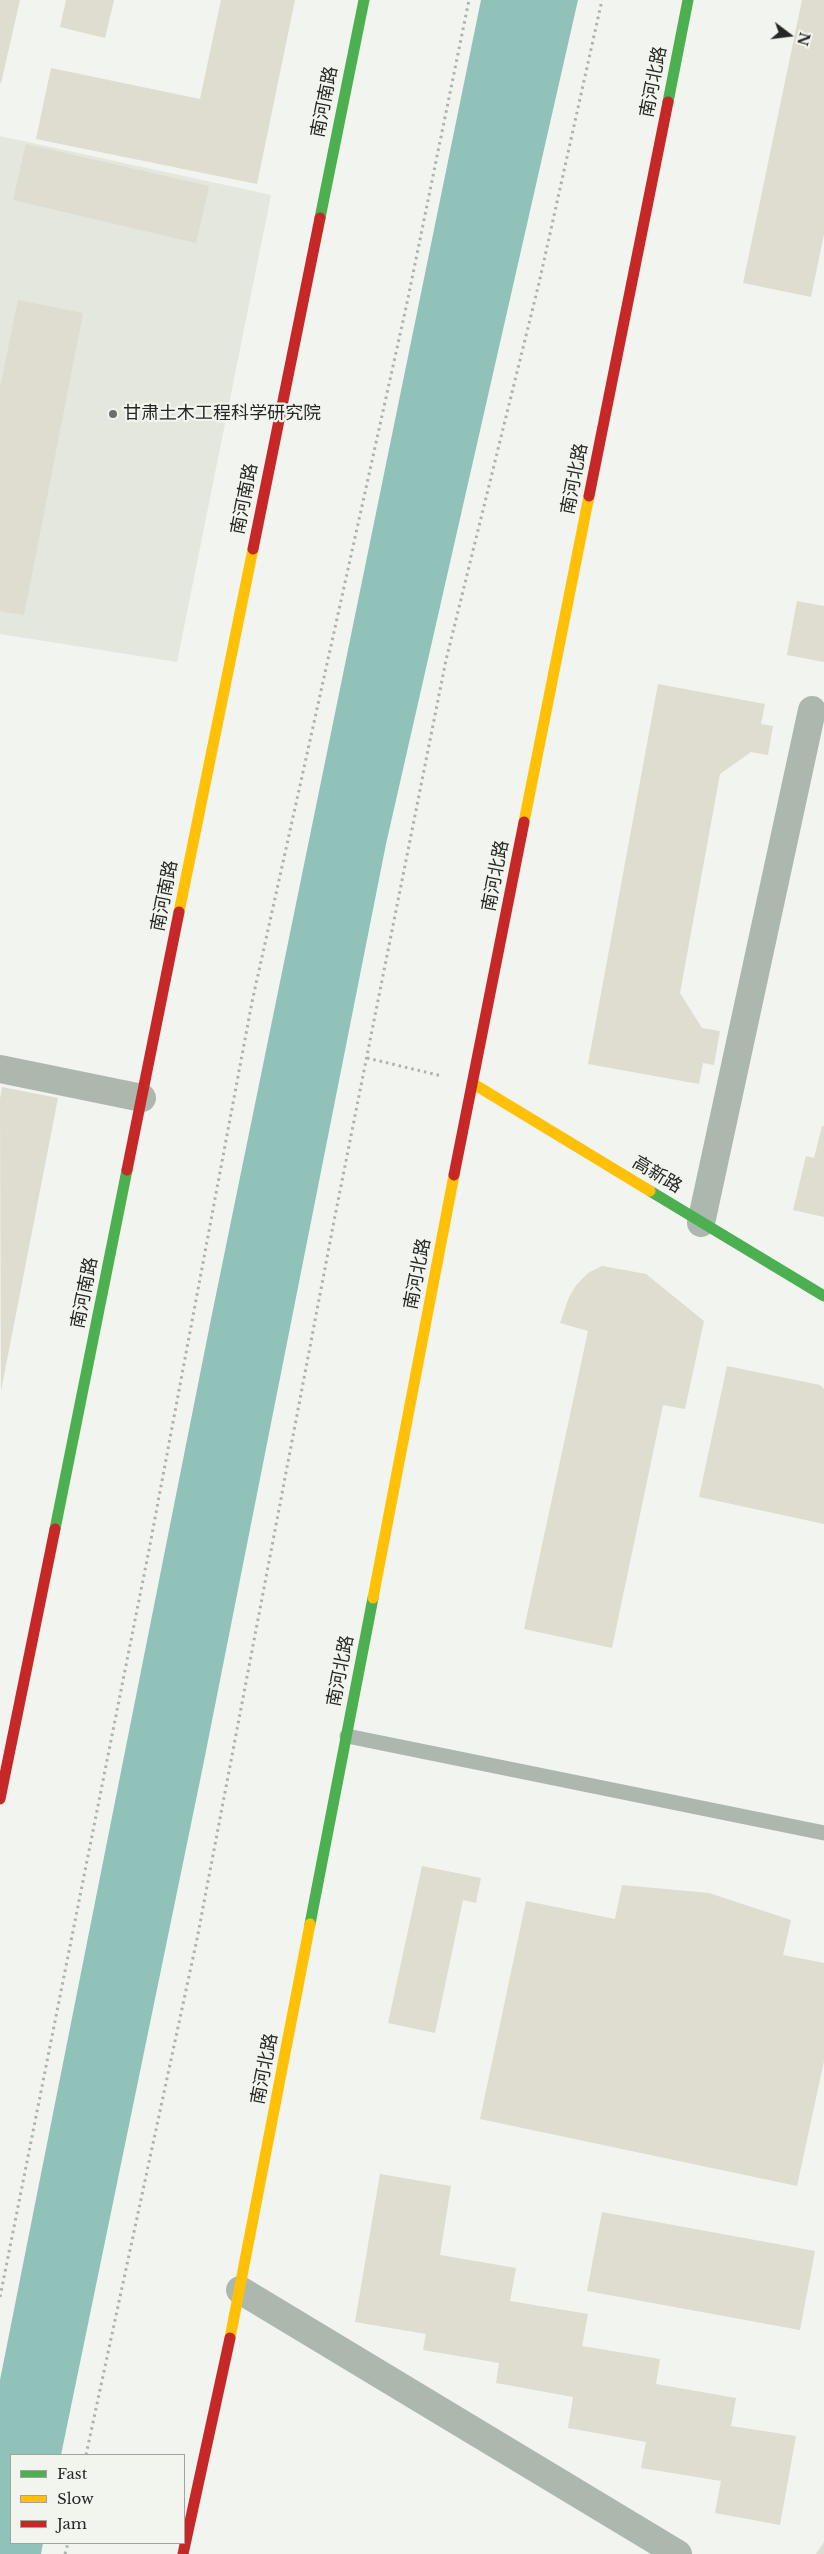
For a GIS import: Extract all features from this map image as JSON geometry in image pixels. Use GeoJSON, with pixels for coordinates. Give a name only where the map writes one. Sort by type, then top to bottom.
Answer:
{"type":"FeatureCollection","features":[{"type":"Feature","properties":{"kind":"street","name":"南河南路"},"geometry":{"type":"LineString","coordinates":[[0,1799],[364,0]]}},
{"type":"Feature","properties":{"kind":"street","name":"南河北路"},"geometry":{"type":"LineString","coordinates":[[183,2554],[240,2290],[472,1083],[688,0]]}},
{"type":"Feature","properties":{"kind":"street"},"geometry":{"type":"LineString","coordinates":[[701,1222],[812,710]]}},
{"type":"Feature","properties":{"kind":"street"},"geometry":{"type":"LineString","coordinates":[[0,1069],[142,1098]]}},
{"type":"Feature","properties":{"kind":"street","name":"高新路"},"geometry":{"type":"LineString","coordinates":[[472,1083],[824,1296]]}},
{"type":"Feature","properties":{"kind":"street"},"geometry":{"type":"LineString","coordinates":[[240,2290],[678,2554]]}},
{"type":"Feature","properties":{"kind":"lane"},"geometry":{"type":"LineString","coordinates":[[347,1736],[824,1833]]}},
{"type":"Feature","properties":{"kind":"path"},"geometry":{"type":"LineString","coordinates":[[0,2297],[149,1550],[252,1002],[407,304],[469,0]]}},
{"type":"Feature","properties":{"kind":"path"},"geometry":{"type":"LineString","coordinates":[[86,2454],[197,1939],[446,660],[539,283],[602,0]]}},
{"type":"Feature","properties":{"kind":"path"},"geometry":{"type":"LineString","coordinates":[[367,1058],[472,1083]]}},
{"type":"Feature","properties":{"kind":"shaded area","name":"甘肃土木工程科学研究院"},"geometry":{"type":"Polygon","coordinates":[[[0,136],[271,195],[177,662],[0,634],[0,136]]]}},
{"type":"Feature","properties":{"kind":"water"},"geometry":{"type":"Polygon","coordinates":[[[481,0],[578,0],[386,844],[203,1766],[61,2454],[10,2454],[10,2544],[43,2544],[41,2554],[0,2554],[0,2380],[211,1319],[481,0]]]}},
{"type":"Feature","properties":{"kind":"building"},"geometry":{"type":"Polygon","coordinates":[[[0,0],[20,0],[1,83],[0,83],[0,0]]]}},
{"type":"Feature","properties":{"kind":"building"},"geometry":{"type":"Polygon","coordinates":[[[66,0],[114,0],[105,38],[60,27],[66,0]]]}},
{"type":"Feature","properties":{"kind":"building"},"geometry":{"type":"Polygon","coordinates":[[[221,0],[295,0],[257,184],[36,139],[51,68],[200,99],[221,0]]]}},
{"type":"Feature","properties":{"kind":"building"},"geometry":{"type":"Polygon","coordinates":[[[802,0],[824,0],[824,234],[811,297],[743,283],[802,0]]]}},
{"type":"Feature","properties":{"kind":"building"},"geometry":{"type":"Polygon","coordinates":[[[26,144],[209,186],[196,243],[13,200],[26,144]]]}},
{"type":"Feature","properties":{"kind":"building"},"geometry":{"type":"Polygon","coordinates":[[[18,300],[83,313],[24,615],[0,611],[0,388],[18,300]]]}},
{"type":"Feature","properties":{"kind":"building"},"geometry":{"type":"Polygon","coordinates":[[[797,601],[824,606],[824,662],[787,655],[797,601]]]}},
{"type":"Feature","properties":{"kind":"building"},"geometry":{"type":"Polygon","coordinates":[[[658,684],[765,704],[761,724],[773,726],[768,755],[751,752],[720,774],[680,993],[702,1028],[720,1031],[714,1065],[703,1063],[699,1084],[588,1064],[658,684]]]}},
{"type":"Feature","properties":{"kind":"building"},"geometry":{"type":"Polygon","coordinates":[[[2,1087],[58,1098],[1,1391],[0,1099],[2,1087]]]}},
{"type":"Feature","properties":{"kind":"building"},"geometry":{"type":"Polygon","coordinates":[[[822,1126],[824,1126],[824,1217],[793,1210],[806,1156],[814,1158],[822,1126]]]}},
{"type":"Feature","properties":{"kind":"building"},"geometry":{"type":"Polygon","coordinates":[[[602,1266],[646,1274],[704,1321],[685,1409],[663,1405],[612,1648],[524,1629],[588,1331],[560,1323],[569,1297],[577,1284],[588,1273],[602,1266]]]}},
{"type":"Feature","properties":{"kind":"building"},"geometry":{"type":"Polygon","coordinates":[[[727,1366],[820,1385],[824,1389],[824,1524],[699,1497],[727,1366]]]}},
{"type":"Feature","properties":{"kind":"building"},"geometry":{"type":"Polygon","coordinates":[[[422,1866],[481,1878],[476,1903],[463,1900],[435,2033],[388,2023],[422,1866]]]}},
{"type":"Feature","properties":{"kind":"building"},"geometry":{"type":"Polygon","coordinates":[[[622,1885],[709,1893],[791,1920],[783,1955],[824,1963],[824,2061],[797,2186],[480,2119],[526,1901],[615,1919],[622,1885]]]}},
{"type":"Feature","properties":{"kind":"building"},"geometry":{"type":"Polygon","coordinates":[[[380,2174],[451,2186],[440,2255],[516,2268],[510,2301],[588,2314],[582,2346],[660,2359],[656,2384],[736,2398],[731,2426],[796,2436],[780,2525],[715,2513],[721,2481],[641,2468],[646,2442],[568,2428],[573,2397],[496,2383],[499,2363],[423,2350],[426,2334],[355,2322],[380,2174]]]}},
{"type":"Feature","properties":{"kind":"building"},"geometry":{"type":"Polygon","coordinates":[[[602,2212],[815,2251],[800,2330],[587,2291],[602,2212]]]}},
{"type":"Feature","properties":{"kind":"building"},"geometry":{"type":"Polygon","coordinates":[[[824,2542],[824,2554],[816,2554],[824,2542]]]}},
{"type":"Feature","properties":{"kind":"traffic: fast"},"geometry":{"type":"LineString","coordinates":[[320,218],[364,0]]}},
{"type":"Feature","properties":{"kind":"traffic: fast"},"geometry":{"type":"LineString","coordinates":[[668,102],[688,0]]}},
{"type":"Feature","properties":{"kind":"traffic: fast"},"geometry":{"type":"LineString","coordinates":[[55,1529],[127,1170]]}},
{"type":"Feature","properties":{"kind":"traffic: fast"},"geometry":{"type":"LineString","coordinates":[[650,1191],[824,1296]]}},
{"type":"Feature","properties":{"kind":"traffic: fast"},"geometry":{"type":"LineString","coordinates":[[310,1924],[373,1598]]}},
{"type":"Feature","properties":{"kind":"traffic: slow"},"geometry":{"type":"LineString","coordinates":[[524,822],[589,496]]}},
{"type":"Feature","properties":{"kind":"traffic: slow"},"geometry":{"type":"LineString","coordinates":[[179,912],[253,549]]}},
{"type":"Feature","properties":{"kind":"traffic: slow"},"geometry":{"type":"LineString","coordinates":[[472,1083],[650,1191]]}},
{"type":"Feature","properties":{"kind":"traffic: slow"},"geometry":{"type":"LineString","coordinates":[[373,1598],[454,1175]]}},
{"type":"Feature","properties":{"kind":"traffic: slow"},"geometry":{"type":"LineString","coordinates":[[230,2338],[310,1924]]}},
{"type":"Feature","properties":{"kind":"traffic: jam"},"geometry":{"type":"LineString","coordinates":[[589,496],[668,102]]}},
{"type":"Feature","properties":{"kind":"traffic: jam"},"geometry":{"type":"LineString","coordinates":[[253,549],[320,218]]}},
{"type":"Feature","properties":{"kind":"traffic: jam"},"geometry":{"type":"LineString","coordinates":[[454,1175],[524,822]]}},
{"type":"Feature","properties":{"kind":"traffic: jam"},"geometry":{"type":"LineString","coordinates":[[127,1170],[179,912]]}},
{"type":"Feature","properties":{"kind":"traffic: jam"},"geometry":{"type":"LineString","coordinates":[[0,1799],[55,1529]]}},
{"type":"Feature","properties":{"kind":"traffic: jam"},"geometry":{"type":"LineString","coordinates":[[183,2554],[230,2338]]}},
{"type":"Feature","properties":{"kind":"place","name":"甘肃土木工程科学研究院"},"geometry":{"type":"Point","coordinates":[113,414]}}]}
